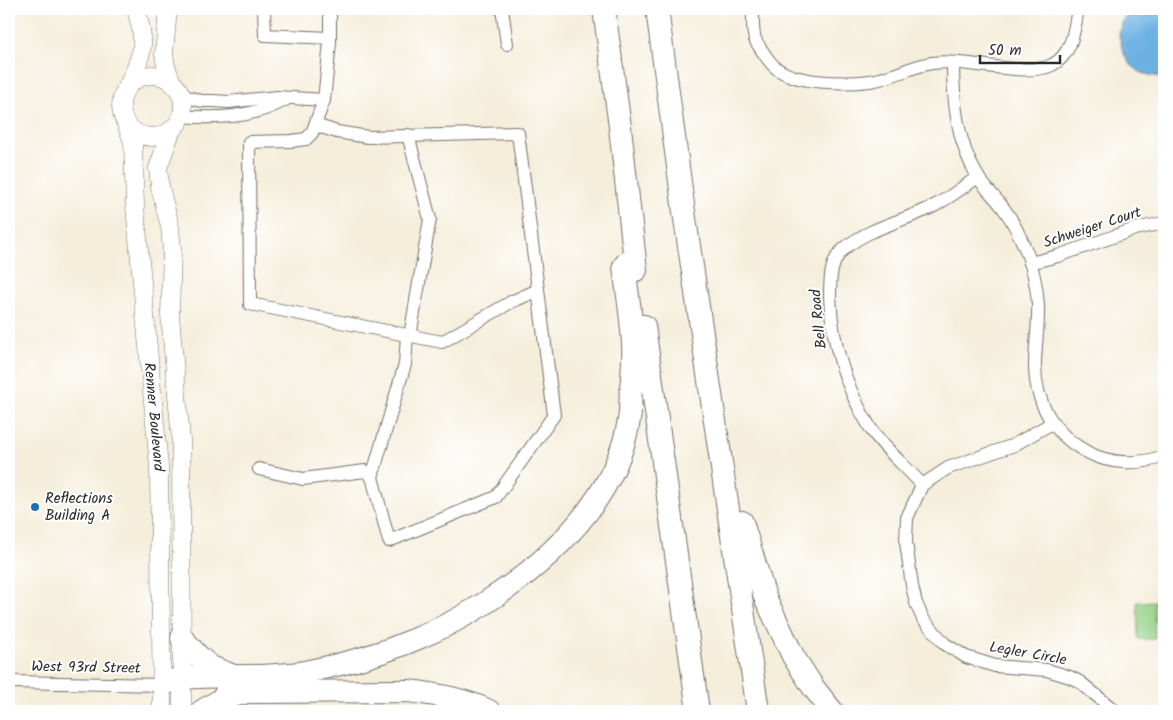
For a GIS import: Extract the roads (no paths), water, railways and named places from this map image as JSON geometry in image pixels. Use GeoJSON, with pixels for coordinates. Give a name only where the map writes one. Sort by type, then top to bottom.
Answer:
{"type":"FeatureCollection","features":[{"type":"Feature","properties":{"kind":"highway"},"geometry":{"type":"LineString","coordinates":[[604,9],[620,127],[634,256],[698,711]]}},
{"type":"Feature","properties":{"kind":"highway"},"geometry":{"type":"LineString","coordinates":[[656,9],[758,711]]}},
{"type":"Feature","properties":{"kind":"highway"},"geometry":{"type":"LineString","coordinates":[[202,711],[222,699],[241,684],[264,676],[303,672],[342,664],[417,639],[485,603],[517,580],[561,541],[594,502],[613,470],[623,446],[630,419],[633,345],[624,266],[634,256]]}},
{"type":"Feature","properties":{"kind":"highway"},"geometry":{"type":"LineString","coordinates":[[721,451],[733,469],[740,517],[765,597],[794,656],[814,688],[832,711]]}},
{"type":"Feature","properties":{"kind":"highway"},"geometry":{"type":"LineString","coordinates":[[182,638],[211,667],[241,684]]}},
{"type":"Feature","properties":{"kind":"highway"},"geometry":{"type":"LineString","coordinates":[[177,692],[241,684],[408,691],[436,694],[489,711]]}},
{"type":"Feature","properties":{"kind":"main road"},"geometry":{"type":"LineString","coordinates":[[136,9],[142,34],[142,54],[121,101],[122,116],[133,131],[149,136],[159,136],[176,123],[183,108],[166,66],[164,54],[168,9]]}},
{"type":"Feature","properties":{"kind":"main road"},"geometry":{"type":"LineString","coordinates":[[128,86],[141,77],[151,75],[159,76],[176,89]]}},
{"type":"Feature","properties":{"kind":"main road","name":"Renner Boulevard"},"geometry":{"type":"LineString","coordinates":[[126,123],[132,142],[135,206],[177,692]]}},
{"type":"Feature","properties":{"kind":"main road","name":"Renner Boulevard"},"geometry":{"type":"LineString","coordinates":[[162,711],[177,692],[182,638],[181,440],[170,315],[172,250],[170,228],[160,187],[158,168],[176,123]]}},
{"type":"Feature","properties":{"kind":"street"},"geometry":{"type":"LineString","coordinates":[[264,9],[265,35],[330,38]]}},
{"type":"Feature","properties":{"kind":"street"},"geometry":{"type":"LineString","coordinates":[[330,9],[330,38],[324,100],[312,133],[306,139],[249,142],[250,304],[442,342],[511,302],[538,290]]}},
{"type":"Feature","properties":{"kind":"street"},"geometry":{"type":"LineString","coordinates":[[502,9],[508,44]]}},
{"type":"Feature","properties":{"kind":"street"},"geometry":{"type":"LineString","coordinates":[[753,9],[756,40],[766,56],[776,68],[810,81],[869,81],[885,78],[932,63],[1026,69],[1044,68],[1060,60],[1068,49],[1078,9]]}},
{"type":"Feature","properties":{"kind":"street"},"geometry":{"type":"LineString","coordinates":[[953,63],[954,94],[965,150],[978,177],[1006,210],[1018,232],[1030,264],[1038,306],[1035,375],[1042,403],[1052,423],[1072,443],[1100,458],[1119,462],[1143,462],[1164,456]]}},
{"type":"Feature","properties":{"kind":"street"},"geometry":{"type":"LineString","coordinates":[[176,89],[202,101],[288,98],[324,100]]}},
{"type":"Feature","properties":{"kind":"street"},"geometry":{"type":"LineString","coordinates":[[176,123],[237,116],[273,106],[288,98]]}},
{"type":"Feature","properties":{"kind":"street"},"geometry":{"type":"LineString","coordinates":[[315,125],[337,132],[368,137],[408,135],[518,133],[554,415],[496,497],[389,541],[372,477],[405,364],[430,219],[408,135]]}},
{"type":"Feature","properties":{"kind":"street","name":"Bell Road"},"geometry":{"type":"LineString","coordinates":[[922,485],[880,441],[850,389],[835,343],[831,317],[830,278],[834,261],[851,242],[933,206],[978,177]]}},
{"type":"Feature","properties":{"kind":"street","name":"Schweiger Court"},"geometry":{"type":"LineString","coordinates":[[1030,264],[1068,253],[1135,229],[1164,223]]}},
{"type":"Feature","properties":{"kind":"street"},"geometry":{"type":"LineString","coordinates":[[922,485],[948,468],[1014,445],[1052,423]]}},
{"type":"Feature","properties":{"kind":"street"},"geometry":{"type":"LineString","coordinates":[[259,469],[303,479],[365,471],[372,477]]}},
{"type":"Feature","properties":{"kind":"street","name":"Legler Circle"},"geometry":{"type":"LineString","coordinates":[[922,485],[907,518],[906,542],[909,571],[916,603],[934,633],[945,644],[966,657],[996,666],[1047,670],[1070,677],[1080,682],[1115,711]]}},
{"type":"Feature","properties":{"kind":"street","name":"West 93rd Street"},"geometry":{"type":"LineString","coordinates":[[9,682],[177,692]]}},
{"type":"Feature","properties":{"kind":"water"},"geometry":{"type":"Polygon","coordinates":[[[1143,9],[1164,9],[1164,78],[1141,73],[1129,63],[1123,52],[1119,34],[1123,19],[1143,9]]]}},
{"type":"Feature","properties":{"kind":"place","name":"Reflections Building A"},"geometry":{"type":"Point","coordinates":[35,507]}}]}
